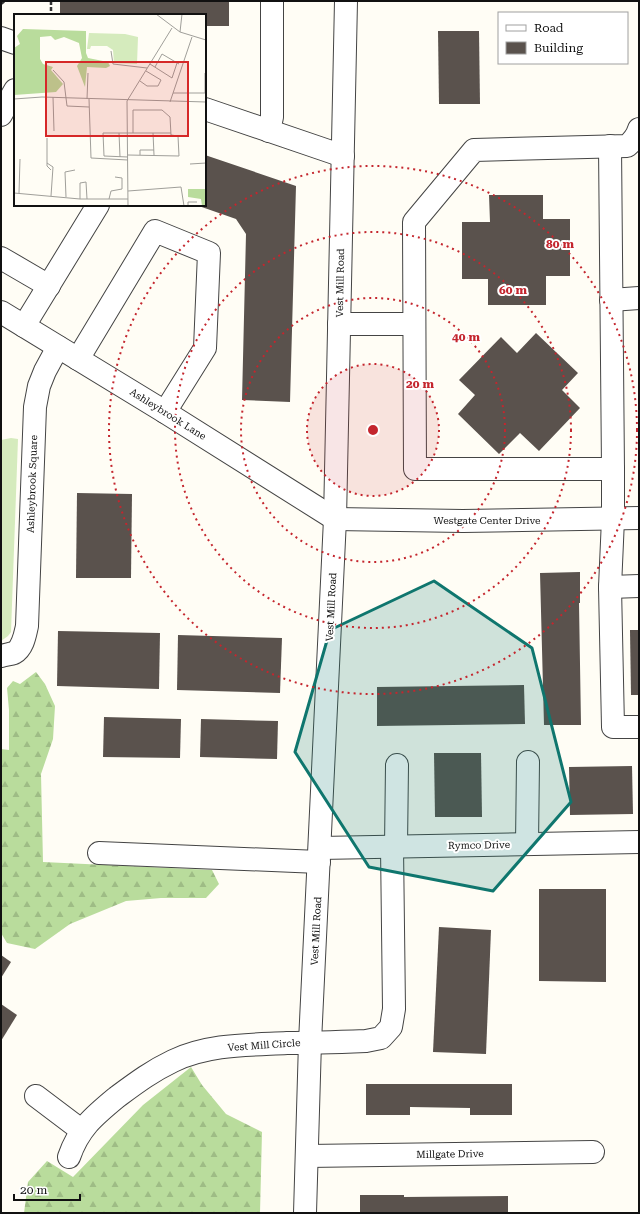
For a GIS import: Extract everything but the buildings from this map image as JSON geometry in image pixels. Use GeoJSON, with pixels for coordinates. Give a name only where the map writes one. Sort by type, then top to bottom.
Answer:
{"type":"FeatureCollection","features":[{"type":"Feature","properties":{"kind":"street"},"geometry":{"type":"LineString","coordinates":[[269,131],[272,117],[272,1]]}},
{"type":"Feature","properties":{"kind":"street","name":"Vest Mill Road"},"geometry":{"type":"LineString","coordinates":[[305,1213],[310,1042],[335,519],[346,1]]}},
{"type":"Feature","properties":{"kind":"street"},"geometry":{"type":"LineString","coordinates":[[1,38],[14,43]]}},
{"type":"Feature","properties":{"kind":"street"},"geometry":{"type":"LineString","coordinates":[[1,115],[14,93]]}},
{"type":"Feature","properties":{"kind":"street"},"geometry":{"type":"LineString","coordinates":[[206,109],[343,156]]}},
{"type":"Feature","properties":{"kind":"street"},"geometry":{"type":"LineString","coordinates":[[613,469],[416,469],[414,222],[474,150],[627,146],[633,141],[639,129]]}},
{"type":"Feature","properties":{"kind":"street"},"geometry":{"type":"LineString","coordinates":[[610,146],[613,469],[613,518],[610,587],[613,727],[639,727]]}},
{"type":"Feature","properties":{"kind":"street"},"geometry":{"type":"LineString","coordinates":[[24,326],[97,206]]}},
{"type":"Feature","properties":{"kind":"street"},"geometry":{"type":"LineString","coordinates":[[78,359],[155,231],[209,253],[205,348],[166,412]]}},
{"type":"Feature","properties":{"kind":"street"},"geometry":{"type":"LineString","coordinates":[[1,258],[49,286]]}},
{"type":"Feature","properties":{"kind":"street"},"geometry":{"type":"LineString","coordinates":[[611,300],[639,298]]}},
{"type":"Feature","properties":{"kind":"street","name":"Ashleybrook Lane"},"geometry":{"type":"LineString","coordinates":[[1,312],[166,412],[335,519]]}},
{"type":"Feature","properties":{"kind":"street"},"geometry":{"type":"LineString","coordinates":[[339,324],[414,324]]}},
{"type":"Feature","properties":{"kind":"street","name":"Ashleybrook Square"},"geometry":{"type":"LineString","coordinates":[[1,656],[15,652],[22,645],[27,626],[35,407],[39,386],[58,347]]}},
{"type":"Feature","properties":{"kind":"street","name":"Westgate Center Drive"},"geometry":{"type":"LineString","coordinates":[[335,519],[463,521],[639,518]]}},
{"type":"Feature","properties":{"kind":"street"},"geometry":{"type":"LineString","coordinates":[[610,587],[639,586]]}},
{"type":"Feature","properties":{"kind":"street"},"geometry":{"type":"LineString","coordinates":[[527,844],[528,762]]}},
{"type":"Feature","properties":{"kind":"street","name":"Vest Mill Circle"},"geometry":{"type":"LineString","coordinates":[[69,1157],[81,1130],[91,1119],[134,1083],[174,1060],[230,1046],[366,1041],[381,1038],[391,1027],[394,1009],[394,847],[397,765]]}},
{"type":"Feature","properties":{"kind":"street","name":"Rymco Drive"},"geometry":{"type":"LineString","coordinates":[[99,853],[319,855],[394,847],[639,842]]}},
{"type":"Feature","properties":{"kind":"street"},"geometry":{"type":"LineString","coordinates":[[36,1096],[81,1130]]}},
{"type":"Feature","properties":{"kind":"street","name":"Millgate Drive"},"geometry":{"type":"LineString","coordinates":[[307,1156],[594,1152]]}},
{"type":"Feature","properties":{"kind":"path"},"geometry":{"type":"LineString","coordinates":[[1,4],[5,1]]}},
{"type":"Feature","properties":{"kind":"path"},"geometry":{"type":"LineString","coordinates":[[51,1],[51,14]]}},
{"type":"Feature","properties":{"kind":"highlighted area"},"geometry":{"type":"Polygon","coordinates":[[[434,581],[532,648],[571,802],[493,891],[369,867],[295,752],[330,630],[434,581]]]}},
{"type":"Feature","properties":{"kind":"green space"},"geometry":{"type":"Polygon","coordinates":[[[11,438],[18,439],[11,632],[1,641],[1,440],[11,438]]]}},
{"type":"Feature","properties":{"kind":"green space"},"geometry":{"type":"Polygon","coordinates":[[[36,672],[45,684],[55,706],[53,739],[41,774],[43,862],[212,870],[219,884],[206,898],[161,898],[126,901],[70,924],[35,949],[7,943],[1,933],[1,749],[9,750],[9,710],[7,688],[13,681],[20,684],[36,672]]]}},
{"type":"Feature","properties":{"kind":"green space"},"geometry":{"type":"Polygon","coordinates":[[[191,1067],[202,1085],[226,1114],[262,1132],[260,1213],[24,1213],[28,1182],[47,1161],[73,1177],[143,1105],[191,1067]]]}}]}
